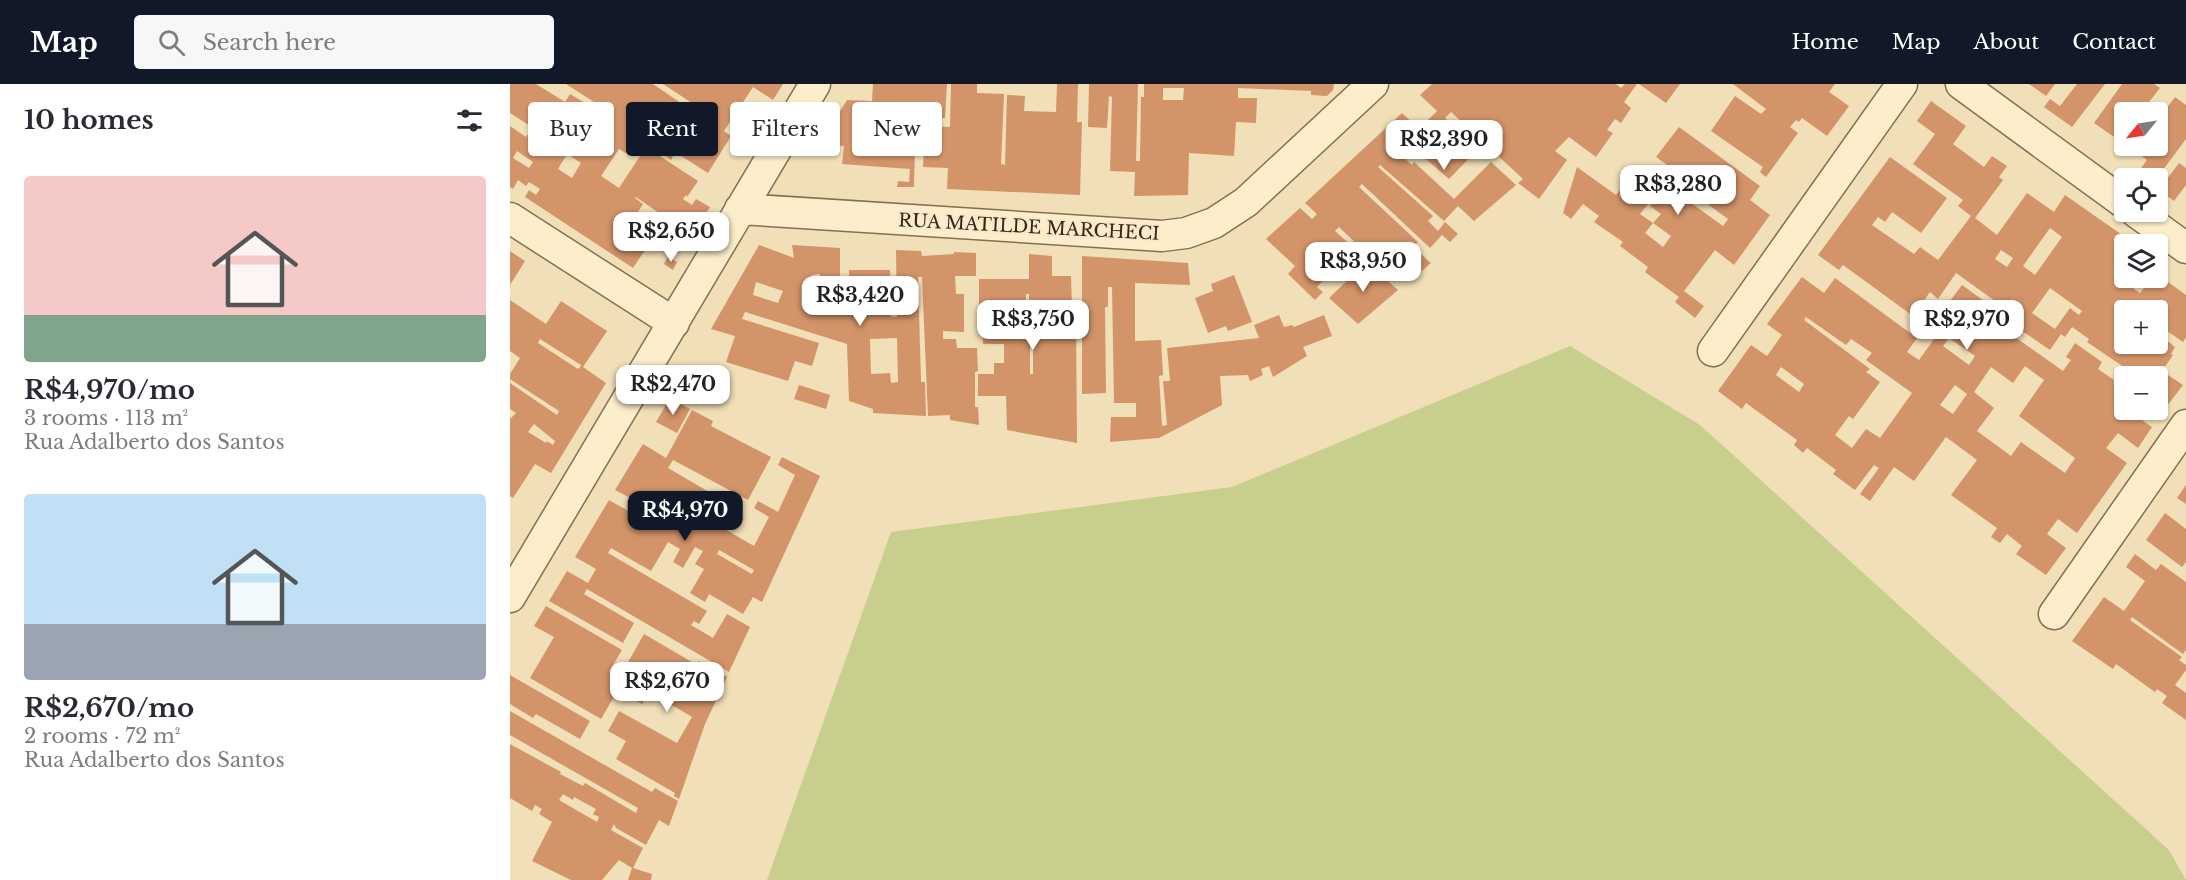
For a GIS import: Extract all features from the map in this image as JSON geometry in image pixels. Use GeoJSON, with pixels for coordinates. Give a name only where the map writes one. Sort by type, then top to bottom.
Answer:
{"type":"FeatureCollection","features":[{"type":"Feature","properties":{"kind":"street"},"geometry":{"type":"LineString","coordinates":[[510,597],[815,84]]}},
{"type":"Feature","properties":{"kind":"street","name":"RUA MATILDE MARCHECI"},"geometry":{"type":"LineString","coordinates":[[740,209],[1161,236],[1186,233],[1214,223],[1245,202],[1373,84]]}},
{"type":"Feature","properties":{"kind":"street"},"geometry":{"type":"LineString","coordinates":[[1713,351],[1902,84]]}},
{"type":"Feature","properties":{"kind":"street"},"geometry":{"type":"LineString","coordinates":[[1961,84],[2114,196]]}},
{"type":"Feature","properties":{"kind":"street"},"geometry":{"type":"LineString","coordinates":[[510,218],[674,323]]}},
{"type":"Feature","properties":{"kind":"street"},"geometry":{"type":"LineString","coordinates":[[2150,222],[2186,248]]}},
{"type":"Feature","properties":{"kind":"street"},"geometry":{"type":"LineString","coordinates":[[2054,614],[2186,425]]}},
{"type":"Feature","properties":{"kind":"green space"},"geometry":{"type":"Polygon","coordinates":[[[1570,346],[1700,425],[2169,850],[2186,880],[767,880],[891,532],[1232,487],[1570,346]]]}},
{"type":"Feature","properties":{"kind":"building"},"geometry":{"type":"Polygon","coordinates":[[[510,84],[536,84],[565,102],[528,102],[528,125],[510,113],[510,84]]]}},
{"type":"Feature","properties":{"kind":"building"},"geometry":{"type":"Polygon","coordinates":[[[566,84],[653,84],[679,102],[626,102],[626,153],[619,149],[601,176],[619,188],[640,156],[660,156],[698,181],[683,199],[692,205],[696,199],[710,207],[692,236],[636,197],[643,204],[627,230],[649,244],[633,268],[525,197],[529,190],[536,195],[540,189],[529,182],[526,186],[518,180],[513,189],[510,187],[510,126],[526,137],[528,134],[528,156],[566,156],[558,169],[572,178],[581,163],[570,156],[614,156],[614,102],[594,102],[566,84]],[[517,151],[513,158],[529,168],[533,162],[517,151]]]}},
{"type":"Feature","properties":{"kind":"building"},"geometry":{"type":"Polygon","coordinates":[[[663,84],[783,84],[773,100],[753,87],[743,102],[730,102],[730,122],[724,131],[730,138],[708,173],[681,156],[718,156],[718,102],[690,102],[663,84]]]}},
{"type":"Feature","properties":{"kind":"building"},"geometry":{"type":"Polygon","coordinates":[[[873,84],[947,84],[945,118],[942,118],[942,102],[852,102],[852,156],[915,156],[914,187],[897,187],[898,181],[909,182],[910,169],[842,164],[844,146],[840,146],[840,111],[847,100],[872,101],[873,84]]]}},
{"type":"Feature","properties":{"kind":"building"},"geometry":{"type":"Polygon","coordinates":[[[951,84],[977,84],[977,93],[1004,94],[1001,164],[1005,165],[1007,95],[1025,96],[1024,111],[1056,112],[1057,84],[1078,84],[1077,122],[1082,122],[1080,195],[947,189],[948,168],[923,167],[924,156],[942,156],[942,127],[950,127],[951,84]]]}},
{"type":"Feature","properties":{"kind":"building"},"geometry":{"type":"Polygon","coordinates":[[[1089,84],[1138,84],[1136,161],[1140,161],[1141,97],[1144,97],[1144,84],[1334,84],[1333,90],[1327,96],[1311,95],[1311,91],[1238,88],[1238,98],[1257,98],[1256,123],[1236,122],[1234,156],[1189,153],[1188,195],[1134,196],[1135,172],[1110,171],[1112,97],[1109,96],[1107,128],[1088,127],[1089,84]],[[1163,88],[1163,100],[1183,100],[1184,88],[1163,88]]]}},
{"type":"Feature","properties":{"kind":"building"},"geometry":{"type":"Polygon","coordinates":[[[1432,84],[1616,84],[1621,88],[1625,84],[1637,84],[1624,102],[1631,108],[1621,123],[1615,119],[1607,130],[1613,133],[1596,157],[1569,137],[1555,151],[1567,160],[1539,199],[1518,183],[1523,179],[1451,112],[1445,118],[1478,149],[1449,179],[1406,142],[1396,151],[1412,165],[1414,162],[1454,199],[1491,162],[1516,185],[1474,221],[1458,206],[1444,221],[1380,165],[1378,167],[1433,216],[1428,221],[1438,231],[1445,222],[1458,234],[1450,242],[1442,235],[1430,248],[1362,184],[1359,187],[1418,242],[1413,247],[1431,263],[1410,281],[1395,267],[1389,275],[1339,227],[1335,231],[1354,248],[1317,287],[1323,292],[1315,300],[1288,274],[1295,266],[1266,239],[1300,208],[1312,219],[1317,214],[1305,203],[1402,113],[1419,129],[1437,111],[1420,95],[1432,84]]]}},
{"type":"Feature","properties":{"kind":"building"},"geometry":{"type":"Polygon","coordinates":[[[1639,84],[1680,84],[1666,103],[1639,84]]]}},
{"type":"Feature","properties":{"kind":"building"},"geometry":{"type":"Polygon","coordinates":[[[1733,84],[1835,84],[1829,92],[1849,106],[1827,136],[1802,118],[1799,122],[1796,120],[1790,127],[1798,133],[1766,177],[1760,172],[1763,167],[1711,131],[1735,96],[1761,114],[1766,109],[1733,84]]]}},
{"type":"Feature","properties":{"kind":"building"},"geometry":{"type":"Polygon","coordinates":[[[2029,84],[2055,84],[2046,96],[2029,84]]]}},
{"type":"Feature","properties":{"kind":"building"},"geometry":{"type":"Polygon","coordinates":[[[2077,84],[2105,84],[2072,127],[2044,107],[2050,99],[2060,106],[2077,84]]]}},
{"type":"Feature","properties":{"kind":"building"},"geometry":{"type":"Polygon","coordinates":[[[2122,84],[2154,84],[2160,88],[2149,102],[2114,102],[2114,137],[2094,123],[2122,84]]]}},
{"type":"Feature","properties":{"kind":"building"},"geometry":{"type":"Polygon","coordinates":[[[570,94],[584,102],[565,102],[570,94]]]}},
{"type":"Feature","properties":{"kind":"building"},"geometry":{"type":"Polygon","coordinates":[[[2175,97],[2186,105],[2186,139],[2164,168],[2141,168],[2147,160],[2142,156],[2168,156],[2168,106],[2175,97]]]}},
{"type":"Feature","properties":{"kind":"building"},"geometry":{"type":"Polygon","coordinates":[[[1931,101],[1966,126],[1953,144],[1984,167],[1992,156],[2007,166],[1999,177],[2003,180],[1975,218],[1997,235],[2027,193],[2054,212],[2065,195],[2121,234],[2114,234],[2114,288],[2133,288],[2140,293],[2144,288],[2168,288],[2168,282],[2186,295],[2186,337],[2183,342],[2168,332],[2168,300],[2114,300],[2114,354],[2168,354],[2168,341],[2175,347],[2171,354],[2173,355],[2165,366],[2122,366],[2087,342],[2089,339],[2072,327],[2065,337],[2061,334],[2050,350],[2003,318],[1998,325],[2063,371],[2071,360],[2066,357],[2075,343],[2102,362],[2098,369],[2114,380],[2114,420],[2142,420],[2152,427],[2138,448],[2118,433],[2106,448],[2127,463],[2077,533],[2058,519],[2047,534],[2066,548],[2046,575],[2016,554],[2022,546],[2007,534],[2000,543],[1991,537],[1997,528],[1951,495],[1977,460],[1946,437],[1914,481],[1894,467],[1870,501],[1860,494],[1879,468],[1874,465],[1855,490],[1833,474],[1836,470],[1807,448],[1803,453],[1794,445],[1797,440],[1746,403],[1742,409],[1718,391],[1751,345],[1767,356],[1782,335],[1767,324],[1802,277],[1824,293],[1835,278],[1917,338],[1907,352],[1919,360],[1934,339],[1928,335],[1935,325],[1938,327],[1951,308],[1947,305],[1962,285],[2005,316],[2009,311],[1956,273],[1938,299],[1930,292],[1913,316],[1843,265],[1839,270],[1818,255],[1890,157],[1947,198],[1921,233],[1892,212],[1885,222],[1878,217],[1872,225],[1914,254],[1920,247],[1938,260],[1971,216],[1958,206],[1963,200],[1913,164],[1935,134],[1917,121],[1931,101]],[[2050,228],[2023,266],[2035,275],[2062,237],[2050,228]],[[2001,250],[1995,259],[2007,267],[2013,258],[2001,250]],[[2050,288],[2032,313],[2055,329],[2070,308],[2079,315],[2082,311],[2050,288]],[[1806,317],[1804,320],[1870,369],[1866,372],[1880,382],[1853,419],[1849,416],[1835,435],[1852,448],[1866,429],[1880,438],[1912,393],[1866,360],[1872,353],[1851,339],[1846,345],[1806,317]],[[1949,338],[1943,346],[1969,365],[1975,356],[1949,338]],[[2025,366],[2013,383],[1991,367],[1974,392],[1994,408],[1977,431],[2011,456],[2021,442],[2065,473],[2075,458],[2019,416],[2044,380],[2025,366]],[[1781,367],[1776,375],[1799,392],[1804,384],[1781,367]],[[1955,385],[1940,405],[1953,414],[1967,394],[1955,385]]]}},
{"type":"Feature","properties":{"kind":"building"},"geometry":{"type":"Polygon","coordinates":[[[1679,127],[1760,186],[1750,200],[1770,215],[1734,265],[1715,250],[1684,291],[1704,306],[1695,318],[1675,302],[1679,297],[1645,272],[1648,267],[1620,246],[1623,242],[1594,222],[1599,216],[1583,204],[1571,219],[1563,213],[1577,167],[1616,195],[1623,186],[1648,204],[1640,214],[1653,223],[1661,214],[1650,206],[1666,185],[1723,226],[1728,219],[1702,200],[1706,193],[1656,157],[1679,127]],[[1653,223],[1645,233],[1663,247],[1671,236],[1653,223]]]}},
{"type":"Feature","properties":{"kind":"building"},"geometry":{"type":"Polygon","coordinates":[[[2179,163],[2186,168],[2186,185],[2174,201],[2168,197],[2168,178],[2179,163]]]}},
{"type":"Feature","properties":{"kind":"building"},"geometry":{"type":"Polygon","coordinates":[[[759,245],[794,258],[792,245],[840,248],[840,315],[849,314],[849,270],[890,270],[891,317],[897,317],[896,250],[921,251],[922,256],[954,254],[954,252],[976,253],[976,276],[955,276],[956,294],[964,294],[964,332],[943,331],[943,339],[956,339],[957,348],[977,348],[975,407],[978,407],[979,425],[950,420],[950,415],[928,416],[922,277],[918,277],[921,382],[925,382],[926,416],[873,413],[873,409],[849,401],[847,344],[745,312],[742,319],[819,343],[812,366],[795,361],[788,381],[726,362],[735,336],[711,329],[759,245]],[[820,274],[812,275],[813,301],[821,302],[820,274]],[[756,282],[753,295],[778,303],[783,291],[756,282]],[[897,338],[870,339],[871,374],[890,373],[891,383],[898,382],[897,338]]]}},
{"type":"Feature","properties":{"kind":"building"},"geometry":{"type":"Polygon","coordinates":[[[510,251],[525,261],[510,285],[510,251]]]}},
{"type":"Feature","properties":{"kind":"building"},"geometry":{"type":"Polygon","coordinates":[[[1029,254],[1052,256],[1052,276],[1071,276],[1072,310],[1055,310],[1055,316],[1076,316],[1077,443],[1007,430],[1006,396],[978,396],[978,374],[994,374],[994,363],[1004,363],[1004,344],[983,344],[983,314],[979,314],[979,279],[1029,279],[1029,254]],[[1026,294],[1026,332],[1029,333],[1029,294],[1026,294]],[[1030,342],[1030,374],[1033,374],[1033,342],[1030,342]]]}},
{"type":"Feature","properties":{"kind":"building"},"geometry":{"type":"Polygon","coordinates":[[[1082,256],[1188,263],[1190,285],[1135,283],[1135,341],[1161,340],[1163,375],[1159,376],[1162,426],[1167,425],[1163,381],[1170,381],[1167,348],[1259,338],[1254,325],[1279,315],[1284,327],[1292,325],[1294,327],[1324,315],[1332,336],[1303,347],[1307,356],[1273,377],[1269,366],[1261,369],[1263,375],[1250,381],[1248,375],[1220,376],[1222,405],[1159,438],[1110,442],[1111,417],[1136,417],[1136,403],[1114,403],[1112,287],[1108,287],[1108,307],[1105,307],[1106,393],[1082,394],[1082,256]]]}},
{"type":"Feature","properties":{"kind":"building"},"geometry":{"type":"Polygon","coordinates":[[[668,257],[677,262],[673,270],[664,264],[668,257]]]}},
{"type":"Feature","properties":{"kind":"building"},"geometry":{"type":"Polygon","coordinates":[[[1367,262],[1398,290],[1358,324],[1329,298],[1367,262]]]}},
{"type":"Feature","properties":{"kind":"building"},"geometry":{"type":"Polygon","coordinates":[[[1234,275],[1252,322],[1228,331],[1226,326],[1208,333],[1195,298],[1213,291],[1211,284],[1234,275]]]}},
{"type":"Feature","properties":{"kind":"building"},"geometry":{"type":"Polygon","coordinates":[[[510,300],[546,324],[561,301],[607,331],[583,367],[606,383],[551,473],[535,464],[513,498],[510,496],[510,419],[516,413],[510,409],[510,383],[557,415],[559,411],[510,379],[510,374],[520,358],[510,351],[510,300]],[[540,339],[538,343],[578,369],[581,366],[581,365],[540,339]],[[534,424],[528,432],[553,445],[555,441],[534,424]]]}},
{"type":"Feature","properties":{"kind":"building"},"geometry":{"type":"Polygon","coordinates":[[[2168,375],[2183,385],[2168,405],[2168,375]]]}},
{"type":"Feature","properties":{"kind":"building"},"geometry":{"type":"Polygon","coordinates":[[[799,385],[830,395],[826,409],[794,399],[799,385]]]}},
{"type":"Feature","properties":{"kind":"building"},"geometry":{"type":"Polygon","coordinates":[[[670,398],[690,409],[677,433],[656,422],[670,398]]]}},
{"type":"Feature","properties":{"kind":"building"},"geometry":{"type":"Polygon","coordinates":[[[692,410],[713,421],[711,426],[771,457],[748,500],[673,460],[668,468],[721,499],[709,520],[754,546],[769,517],[754,508],[758,501],[778,512],[795,475],[778,465],[782,457],[820,476],[762,602],[753,597],[743,614],[709,594],[705,602],[690,593],[704,569],[695,564],[703,551],[695,547],[683,568],[673,562],[680,549],[668,542],[651,571],[611,548],[608,553],[707,611],[699,624],[694,621],[691,625],[713,638],[727,614],[750,627],[729,672],[587,589],[584,594],[634,623],[623,643],[549,601],[567,571],[588,583],[596,569],[575,557],[609,500],[630,512],[633,506],[629,503],[632,499],[615,490],[643,444],[666,458],[692,410]],[[719,550],[717,554],[752,574],[754,570],[719,550]]]}},
{"type":"Feature","properties":{"kind":"building"},"geometry":{"type":"Polygon","coordinates":[[[2186,485],[2186,504],[2177,498],[2186,485]]]}},
{"type":"Feature","properties":{"kind":"building"},"geometry":{"type":"Polygon","coordinates":[[[2165,513],[2186,529],[2186,562],[2182,567],[2146,540],[2165,513]]]}},
{"type":"Feature","properties":{"kind":"building"},"geometry":{"type":"Polygon","coordinates":[[[2135,554],[2156,570],[2161,564],[2186,582],[2186,650],[2183,654],[2132,617],[2130,620],[2182,657],[2179,660],[2186,665],[2186,670],[2175,685],[2186,693],[2186,720],[2162,703],[2167,696],[2157,689],[2155,692],[2116,664],[2113,669],[2072,641],[2104,597],[2124,611],[2145,581],[2126,567],[2135,554]]]}},
{"type":"Feature","properties":{"kind":"building"},"geometry":{"type":"Polygon","coordinates":[[[546,606],[622,650],[610,670],[649,692],[642,704],[618,690],[601,719],[530,678],[554,637],[534,626],[546,606]]]}},
{"type":"Feature","properties":{"kind":"building"},"geometry":{"type":"Polygon","coordinates":[[[644,634],[697,665],[699,661],[727,677],[705,724],[679,799],[674,796],[675,793],[616,759],[626,741],[608,731],[619,711],[677,743],[692,717],[670,704],[673,700],[664,694],[662,697],[622,673],[644,634]]]}},
{"type":"Feature","properties":{"kind":"building"},"geometry":{"type":"Polygon","coordinates":[[[510,675],[590,721],[580,739],[536,714],[533,718],[510,704],[510,675]]]}},
{"type":"Feature","properties":{"kind":"building"},"geometry":{"type":"Polygon","coordinates":[[[510,711],[652,792],[655,788],[678,801],[669,826],[659,820],[646,845],[616,828],[614,824],[611,830],[643,848],[633,868],[652,874],[651,880],[628,880],[632,868],[619,860],[602,880],[571,880],[532,861],[552,822],[539,814],[542,809],[535,805],[532,811],[510,798],[510,744],[561,772],[560,774],[583,786],[585,783],[636,813],[638,808],[510,735],[510,711]],[[563,794],[559,800],[597,822],[599,817],[593,814],[596,809],[574,797],[573,800],[563,794]]]}}]}
